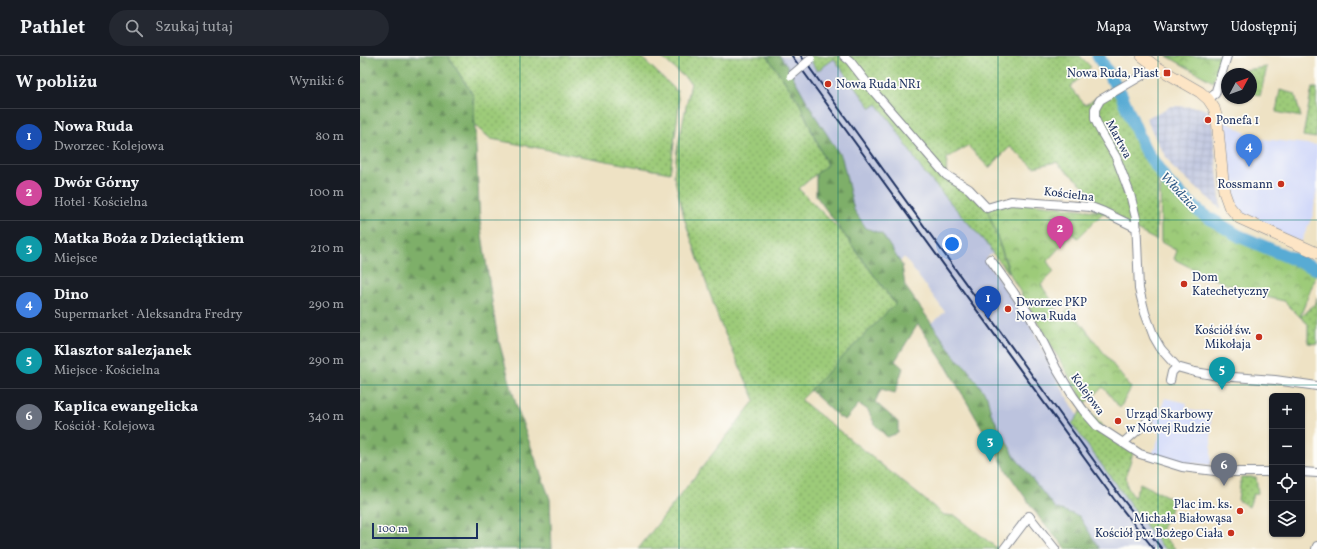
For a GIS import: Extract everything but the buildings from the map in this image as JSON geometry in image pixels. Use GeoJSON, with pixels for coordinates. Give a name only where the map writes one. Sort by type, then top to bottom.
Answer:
{"type":"FeatureCollection","features":[{"type":"Feature","properties":{"kind":"street","name":"Kościelna"},"geometry":{"type":"LineString","coordinates":[[844,56],[850,61],[874,92],[946,175],[969,188],[987,208],[1012,201],[1091,207],[1137,228]]}},
{"type":"Feature","properties":{"kind":"street"},"geometry":{"type":"LineString","coordinates":[[1142,56],[1155,66],[1200,92],[1208,99],[1214,108],[1217,118],[1224,192],[1229,206],[1239,218],[1317,253]]}},
{"type":"Feature","properties":{"kind":"street"},"geometry":{"type":"LineString","coordinates":[[1208,99],[1215,94],[1227,56]]}},
{"type":"Feature","properties":{"kind":"street"},"geometry":{"type":"LineString","coordinates":[[791,76],[813,58]]}},
{"type":"Feature","properties":{"kind":"street","name":"Martwa"},"geometry":{"type":"LineString","coordinates":[[1137,228],[1136,218],[1122,171],[1095,119],[1096,109],[1100,100],[1155,66]]}},
{"type":"Feature","properties":{"kind":"street"},"geometry":{"type":"LineString","coordinates":[[1137,228],[1138,272],[1141,301],[1154,337],[1161,349],[1177,367],[1219,376],[1275,380],[1317,386]]}},
{"type":"Feature","properties":{"kind":"street","name":"Kolejowa"},"geometry":{"type":"LineString","coordinates":[[990,259],[1029,314],[1056,368],[1083,410],[1097,426],[1140,454],[1182,467],[1223,472],[1269,472]]}},
{"type":"Feature","properties":{"kind":"street"},"geometry":{"type":"LineString","coordinates":[[1170,381],[1172,372],[1177,367]]}},
{"type":"Feature","properties":{"kind":"street"},"geometry":{"type":"LineString","coordinates":[[1123,443],[1149,420]]}},
{"type":"Feature","properties":{"kind":"street"},"geometry":{"type":"LineString","coordinates":[[1305,472],[1317,472]]}},
{"type":"Feature","properties":{"kind":"street"},"geometry":{"type":"LineString","coordinates":[[1004,549],[1029,516],[1055,549]]}},
{"type":"Feature","properties":{"kind":"shaded area"},"geometry":{"type":"Polygon","coordinates":[[[767,56],[833,57],[864,85],[995,251],[985,259],[1030,324],[1058,382],[1108,465],[1170,549],[1077,549],[926,327],[945,312],[904,257],[888,277],[767,56]]]}},
{"type":"Feature","properties":{"kind":"shaded area"},"geometry":{"type":"Polygon","coordinates":[[[1172,106],[1197,107],[1211,111],[1221,209],[1173,168],[1158,144],[1146,118],[1172,106]]]}},
{"type":"Feature","properties":{"kind":"shaded area"},"geometry":{"type":"Polygon","coordinates":[[[1212,113],[1254,138],[1317,145],[1317,188],[1313,215],[1301,242],[1240,215],[1233,204],[1228,190],[1212,113]]]}},
{"type":"Feature","properties":{"kind":"shaded area"},"geometry":{"type":"Polygon","coordinates":[[[1165,398],[1187,403],[1186,407],[1195,411],[1211,411],[1211,465],[1181,462],[1152,455],[1160,435],[1153,419],[1160,411],[1165,398]]]}},
{"type":"Feature","properties":{"kind":"green space"},"geometry":{"type":"Polygon","coordinates":[[[360,56],[448,56],[473,95],[480,221],[497,334],[517,408],[550,499],[552,549],[360,549],[360,56]]]}},
{"type":"Feature","properties":{"kind":"green space"},"geometry":{"type":"Polygon","coordinates":[[[448,56],[640,56],[677,91],[679,106],[670,173],[491,139],[475,126],[473,95],[448,56]]]}},
{"type":"Feature","properties":{"kind":"green space"},"geometry":{"type":"Polygon","coordinates":[[[660,56],[767,56],[799,102],[827,165],[799,189],[843,233],[895,304],[801,400],[944,515],[956,516],[998,549],[638,549],[755,400],[720,323],[685,221],[674,176],[677,150],[691,83],[660,56]]]}},
{"type":"Feature","properties":{"kind":"green space"},"geometry":{"type":"Polygon","coordinates":[[[767,56],[780,56],[786,64],[814,114],[842,158],[854,210],[866,228],[882,234],[902,265],[905,286],[956,358],[966,367],[987,396],[991,413],[1015,457],[1055,508],[1079,516],[1100,549],[1066,549],[1041,520],[1008,473],[946,366],[918,324],[895,361],[903,368],[895,393],[881,389],[875,402],[898,422],[898,433],[887,437],[875,425],[868,410],[859,404],[845,420],[838,416],[810,390],[895,304],[816,196],[816,174],[827,165],[799,102],[767,56]]]}},
{"type":"Feature","properties":{"kind":"green space"},"geometry":{"type":"Polygon","coordinates":[[[808,56],[1080,56],[1091,67],[1070,87],[1085,105],[1115,87],[1121,94],[1144,148],[1168,183],[1201,213],[1240,236],[1317,269],[1317,276],[1251,253],[1195,215],[1158,176],[1156,240],[1091,207],[1087,189],[1056,162],[1034,167],[1010,147],[989,168],[968,146],[947,158],[946,175],[987,208],[1009,273],[990,248],[922,170],[892,123],[877,104],[871,108],[834,59],[817,71],[808,56]]]}},
{"type":"Feature","properties":{"kind":"green space"},"geometry":{"type":"Polygon","coordinates":[[[1167,56],[1222,56],[1213,82],[1167,56]]]}},
{"type":"Feature","properties":{"kind":"green space"},"geometry":{"type":"Polygon","coordinates":[[[1267,67],[1260,96],[1257,95],[1257,68],[1267,67]]]}},
{"type":"Feature","properties":{"kind":"green space"},"geometry":{"type":"Polygon","coordinates":[[[1312,88],[1317,88],[1316,138],[1303,136],[1312,88]]]}},
{"type":"Feature","properties":{"kind":"green space"},"geometry":{"type":"Polygon","coordinates":[[[1280,90],[1295,94],[1301,117],[1276,112],[1280,90]]]}},
{"type":"Feature","properties":{"kind":"green space"},"geometry":{"type":"Polygon","coordinates":[[[1160,178],[1201,213],[1239,236],[1317,269],[1317,273],[1300,317],[1284,301],[1248,293],[1205,275],[1174,259],[1177,251],[1161,242],[1160,178]]]}},
{"type":"Feature","properties":{"kind":"green space"},"geometry":{"type":"Polygon","coordinates":[[[1011,201],[1104,212],[1078,238],[1072,234],[1047,261],[1054,272],[1041,285],[1052,301],[1059,316],[1070,309],[1131,388],[1120,408],[1103,387],[1085,404],[1011,276],[987,208],[1011,201]]]}},
{"type":"Feature","properties":{"kind":"green space"},"geometry":{"type":"Polygon","coordinates":[[[1317,298],[1317,344],[1308,343],[1308,324],[1300,317],[1315,304],[1317,298]]]}},
{"type":"Feature","properties":{"kind":"green space"},"geometry":{"type":"Polygon","coordinates":[[[1085,406],[1110,435],[1134,450],[1126,475],[1127,486],[1134,498],[1140,483],[1175,500],[1160,533],[1176,549],[1165,549],[1155,538],[1072,424],[1085,406]]]}},
{"type":"Feature","properties":{"kind":"green space"},"geometry":{"type":"Polygon","coordinates":[[[1241,477],[1256,477],[1258,493],[1253,495],[1249,507],[1238,500],[1241,477]]]}},
{"type":"Feature","properties":{"kind":"waterway","name":"Włodzica"},"geometry":{"type":"LineString","coordinates":[[1098,56],[1121,94],[1144,148],[1168,183],[1201,213],[1239,236],[1317,269]]}},
{"type":"Feature","properties":{"kind":"railway"},"geometry":{"type":"LineString","coordinates":[[792,56],[1114,499],[1154,549]]}},
{"type":"Feature","properties":{"kind":"railway"},"geometry":{"type":"LineString","coordinates":[[801,56],[1113,487],[1162,549]]}},
{"type":"Feature","properties":{"kind":"place","name":"Nowa Ruda, Piast"},"geometry":{"type":"Point","coordinates":[1167,73]}},
{"type":"Feature","properties":{"kind":"place","name":"Nowa Ruda NR1"},"geometry":{"type":"Point","coordinates":[828,84]}},
{"type":"Feature","properties":{"kind":"place","name":"Ponefa 1"},"geometry":{"type":"Point","coordinates":[1208,120]}},
{"type":"Feature","properties":{"kind":"place","name":"Dino"},"geometry":{"type":"Point","coordinates":[1249,167]}},
{"type":"Feature","properties":{"kind":"place","name":"Rossmann"},"geometry":{"type":"Point","coordinates":[1281,184]}},
{"type":"Feature","properties":{"kind":"place","name":"Dwór Górny"},"geometry":{"type":"Point","coordinates":[1060,249]}},
{"type":"Feature","properties":{"kind":"place","name":"Dom Katechetyczny"},"geometry":{"type":"Point","coordinates":[1184,284]}},
{"type":"Feature","properties":{"kind":"place","name":"Dworzec PKP Nowa Ruda"},"geometry":{"type":"Point","coordinates":[1008,309]}},
{"type":"Feature","properties":{"kind":"place","name":"Nowa Ruda"},"geometry":{"type":"Point","coordinates":[988,319]}},
{"type":"Feature","properties":{"kind":"place","name":"Kościół św. Mikołaja"},"geometry":{"type":"Point","coordinates":[1259,337]}},
{"type":"Feature","properties":{"kind":"place","name":"Klasztor salezjanek"},"geometry":{"type":"Point","coordinates":[1222,390]}},
{"type":"Feature","properties":{"kind":"place","name":"Urząd Skarbowy w Nowej Rudzie"},"geometry":{"type":"Point","coordinates":[1118,421]}},
{"type":"Feature","properties":{"kind":"place","name":"Matka Boża z Dzieciątkiem"},"geometry":{"type":"Point","coordinates":[990,462]}},
{"type":"Feature","properties":{"kind":"place","name":"Kaplica ewangelicka"},"geometry":{"type":"Point","coordinates":[1224,486]}},
{"type":"Feature","properties":{"kind":"place","name":"Plac im. ks. Michała Białowąsa"},"geometry":{"type":"Point","coordinates":[1240,511]}},
{"type":"Feature","properties":{"kind":"place","name":"Kościół pw. Bożego Ciała"},"geometry":{"type":"Point","coordinates":[1231,533]}}]}
